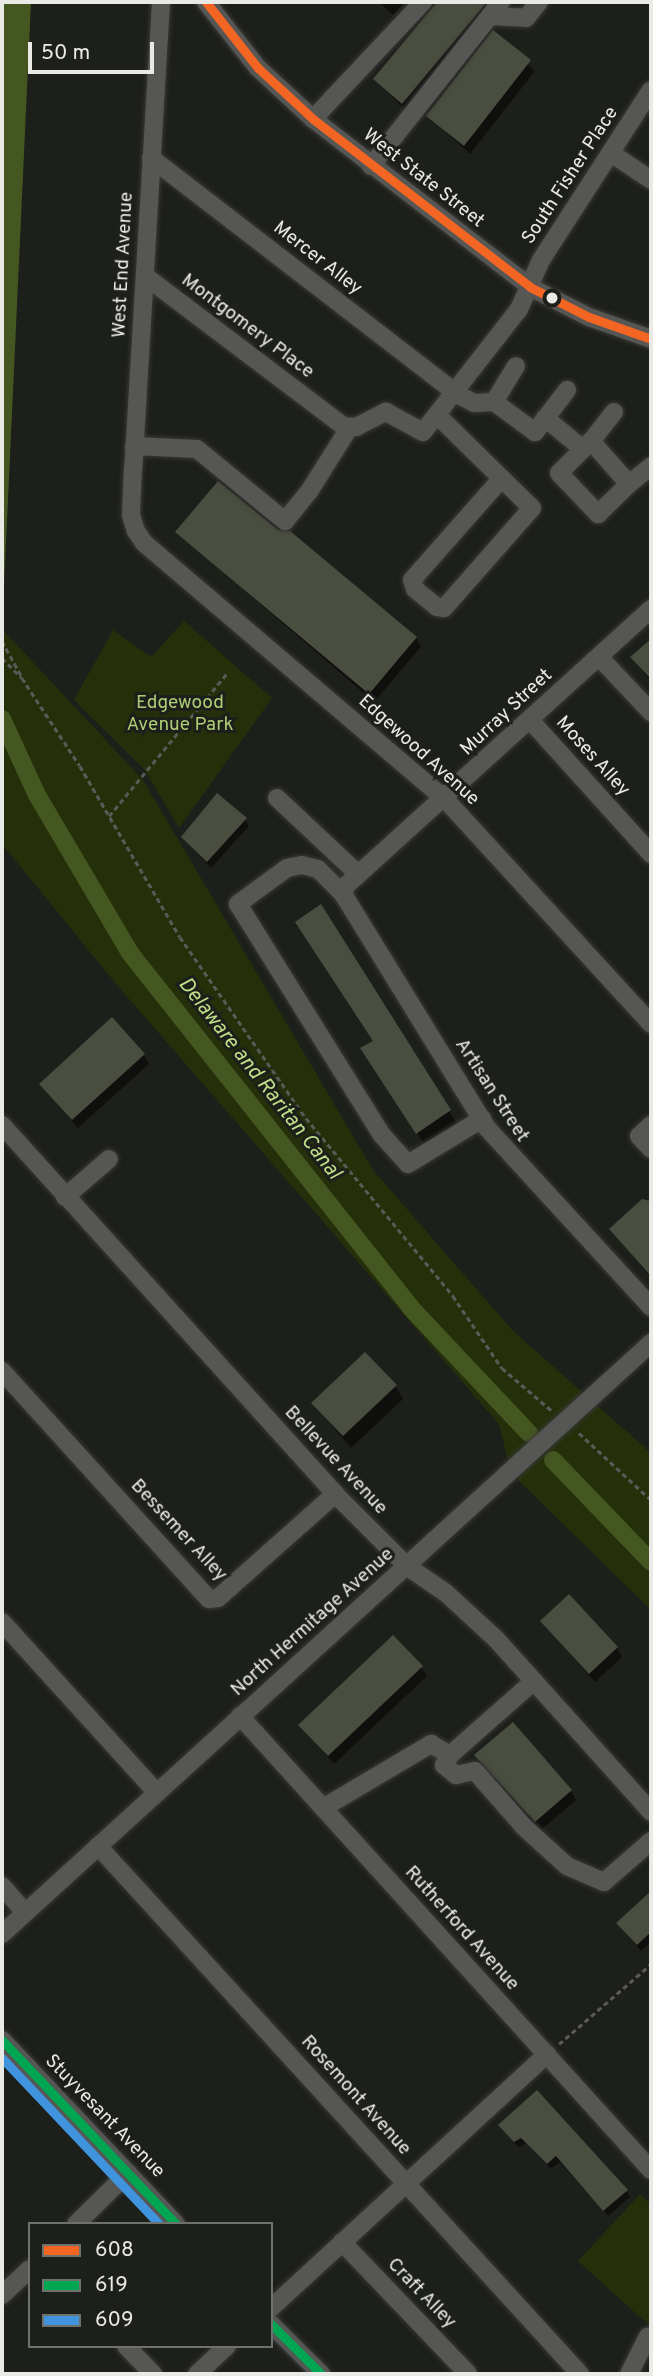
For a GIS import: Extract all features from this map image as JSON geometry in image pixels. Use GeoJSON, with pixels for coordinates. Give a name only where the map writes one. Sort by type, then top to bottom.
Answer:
{"type":"FeatureCollection","features":[{"type":"Feature","properties":{"kind":"street","name":"West End Avenue"},"geometry":{"type":"LineString","coordinates":[[136,531],[131,515],[134,446],[162,2]]}},
{"type":"Feature","properties":{"kind":"street","name":"West State Street"},"geometry":{"type":"LineString","coordinates":[[206,2],[258,68],[313,119],[530,287],[589,317],[651,340]]}},
{"type":"Feature","properties":{"kind":"street"},"geometry":{"type":"LineString","coordinates":[[313,119],[424,2]]}},
{"type":"Feature","properties":{"kind":"street"},"geometry":{"type":"LineString","coordinates":[[371,166],[496,9],[526,18],[539,2]]}},
{"type":"Feature","properties":{"kind":"street","name":"South Fisher Place"},"geometry":{"type":"LineString","coordinates":[[439,416],[530,287],[541,260],[651,90]]}},
{"type":"Feature","properties":{"kind":"street"},"geometry":{"type":"LineString","coordinates":[[611,153],[651,180]]}},
{"type":"Feature","properties":{"kind":"street","name":"Mercer Alley"},"geometry":{"type":"LineString","coordinates":[[151,158],[457,394]]}},
{"type":"Feature","properties":{"kind":"street","name":"Montgomery Place"},"geometry":{"type":"LineString","coordinates":[[145,276],[324,412],[349,428]]}},
{"type":"Feature","properties":{"kind":"street"},"geometry":{"type":"LineString","coordinates":[[494,402],[516,366]]}},
{"type":"Feature","properties":{"kind":"street"},"geometry":{"type":"LineString","coordinates":[[457,394],[474,403],[494,402],[534,432],[567,390]]}},
{"type":"Feature","properties":{"kind":"street"},"geometry":{"type":"LineString","coordinates":[[134,446],[197,449],[285,521],[310,490],[349,428],[386,412],[423,432],[439,416],[532,508],[444,608],[437,607],[415,589],[412,580],[501,479]]}},
{"type":"Feature","properties":{"kind":"street"},"geometry":{"type":"LineString","coordinates":[[614,412],[559,473],[598,514],[651,466]]}},
{"type":"Feature","properties":{"kind":"street"},"geometry":{"type":"LineString","coordinates":[[545,418],[587,445],[629,484]]}},
{"type":"Feature","properties":{"kind":"street","name":"Edgewood Avenue"},"geometry":{"type":"LineString","coordinates":[[136,531],[144,543],[445,799],[651,1024]]}},
{"type":"Feature","properties":{"kind":"street","name":"Murray Street"},"geometry":{"type":"LineString","coordinates":[[359,875],[651,609]]}},
{"type":"Feature","properties":{"kind":"street"},"geometry":{"type":"LineString","coordinates":[[599,657],[651,712]]}},
{"type":"Feature","properties":{"kind":"street","name":"Moses Alley"},"geometry":{"type":"LineString","coordinates":[[530,720],[651,854]]}},
{"type":"Feature","properties":{"kind":"street"},"geometry":{"type":"LineString","coordinates":[[277,798],[359,875],[343,894]]}},
{"type":"Feature","properties":{"kind":"street","name":"Artisan Street"},"geometry":{"type":"LineString","coordinates":[[482,1119],[408,1164],[381,1134],[238,904],[287,868],[302,865],[318,869],[343,894],[482,1119],[511,1159],[651,1307]]}},
{"type":"Feature","properties":{"kind":"street"},"geometry":{"type":"LineString","coordinates":[[651,1125],[639,1136],[651,1149]]}},
{"type":"Feature","properties":{"kind":"street","name":"Bellevue Avenue"},"geometry":{"type":"LineString","coordinates":[[4,1134],[65,1197],[335,1494],[408,1567],[472,1615],[651,1812]]}},
{"type":"Feature","properties":{"kind":"street"},"geometry":{"type":"LineString","coordinates":[[65,1197],[109,1159]]}},
{"type":"Feature","properties":{"kind":"street","name":"North Hermitage Avenue"},"geometry":{"type":"LineString","coordinates":[[2,1934],[240,1716],[408,1567],[529,1454],[555,1422],[651,1343]]}},
{"type":"Feature","properties":{"kind":"street","name":"Bessemer Alley"},"geometry":{"type":"LineString","coordinates":[[2,1371],[209,1599],[218,1598],[335,1494]]}},
{"type":"Feature","properties":{"kind":"street"},"geometry":{"type":"LineString","coordinates":[[2,1622],[156,1792]]}},
{"type":"Feature","properties":{"kind":"street"},"geometry":{"type":"LineString","coordinates":[[534,1681],[450,1755],[444,1765],[456,1775],[475,1771],[524,1827],[567,1866],[604,1882],[651,1841]]}},
{"type":"Feature","properties":{"kind":"street","name":"Rutherford Avenue"},"geometry":{"type":"LineString","coordinates":[[240,1716],[651,2170]]}},
{"type":"Feature","properties":{"kind":"street"},"geometry":{"type":"LineString","coordinates":[[323,1808],[420,1747],[431,1744],[450,1755]]}},
{"type":"Feature","properties":{"kind":"street","name":"Rosemont Avenue"},"geometry":{"type":"LineString","coordinates":[[98,1846],[580,2374]]}},
{"type":"Feature","properties":{"kind":"street"},"geometry":{"type":"LineString","coordinates":[[2,1886],[25,1912]]}},
{"type":"Feature","properties":{"kind":"street","name":"Stuyvesant Avenue"},"geometry":{"type":"LineString","coordinates":[[2,2040],[174,2222]]}},
{"type":"Feature","properties":{"kind":"street"},"geometry":{"type":"LineString","coordinates":[[273,2306],[547,2054]]}},
{"type":"Feature","properties":{"kind":"street"},"geometry":{"type":"LineString","coordinates":[[78,2222],[128,2173]]}},
{"type":"Feature","properties":{"kind":"street","name":"Craft Alley"},"geometry":{"type":"LineString","coordinates":[[342,2242],[468,2374]]}},
{"type":"Feature","properties":{"kind":"street"},"geometry":{"type":"LineString","coordinates":[[2,2295],[28,2271]]}},
{"type":"Feature","properties":{"kind":"street"},"geometry":{"type":"LineString","coordinates":[[273,2325],[321,2374]]}},
{"type":"Feature","properties":{"kind":"street"},"geometry":{"type":"LineString","coordinates":[[629,2374],[648,2336]]}},
{"type":"Feature","properties":{"kind":"street"},"geometry":{"type":"LineString","coordinates":[[128,2348],[153,2374]]}},
{"type":"Feature","properties":{"kind":"street"},"geometry":{"type":"LineString","coordinates":[[197,2374],[225,2348]]}},
{"type":"Feature","properties":{"kind":"path"},"geometry":{"type":"LineString","coordinates":[[2,640],[14,657],[22,678],[109,816],[180,937],[306,1118],[453,1296],[502,1368],[550,1408],[555,1422]]}},
{"type":"Feature","properties":{"kind":"path"},"geometry":{"type":"LineString","coordinates":[[2,659],[22,678]]}},
{"type":"Feature","properties":{"kind":"path"},"geometry":{"type":"LineString","coordinates":[[109,816],[143,780],[144,769],[228,672]]}},
{"type":"Feature","properties":{"kind":"path"},"geometry":{"type":"LineString","coordinates":[[578,1432],[651,1500]]}},
{"type":"Feature","properties":{"kind":"path"},"geometry":{"type":"LineString","coordinates":[[547,2054],[651,1964]]}},
{"type":"Feature","properties":{"kind":"green space","name":"Edgewood Avenue Park"},"geometry":{"type":"Polygon","coordinates":[[[184,621],[272,698],[179,828],[144,769],[74,700],[113,630],[151,657],[184,621]]]}},
{"type":"Feature","properties":{"kind":"green space"},"geometry":{"type":"Polygon","coordinates":[[[2,629],[143,780],[373,1170],[512,1330],[651,1453],[651,1610],[511,1473],[499,1424],[117,985],[2,844],[2,629]]]}},
{"type":"Feature","properties":{"kind":"green space"},"geometry":{"type":"Polygon","coordinates":[[[640,2194],[651,2205],[651,2327],[578,2261],[640,2194]]]}},
{"type":"Feature","properties":{"kind":"shaded area"},"geometry":{"type":"Polygon","coordinates":[[[2,2],[31,2],[2,629],[2,2]]]}},
{"type":"Feature","properties":{"kind":"building"},"geometry":{"type":"Polygon","coordinates":[[[437,2],[487,2],[402,104],[373,79],[437,2]]]}},
{"type":"Feature","properties":{"kind":"building"},"geometry":{"type":"Polygon","coordinates":[[[493,30],[531,60],[464,146],[426,116],[493,30]]]}},
{"type":"Feature","properties":{"kind":"building"},"geometry":{"type":"Polygon","coordinates":[[[218,481],[278,530],[290,531],[417,637],[369,694],[175,532],[218,481]]]}},
{"type":"Feature","properties":{"kind":"building"},"geometry":{"type":"Polygon","coordinates":[[[651,639],[651,679],[630,657],[651,639]]]}},
{"type":"Feature","properties":{"kind":"building"},"geometry":{"type":"Polygon","coordinates":[[[217,793],[247,818],[207,862],[181,837],[217,793]]]}},
{"type":"Feature","properties":{"kind":"building"},"geometry":{"type":"Polygon","coordinates":[[[321,904],[451,1110],[416,1134],[360,1048],[373,1041],[295,922],[321,904]]]}},
{"type":"Feature","properties":{"kind":"building"},"geometry":{"type":"Polygon","coordinates":[[[112,1017],[145,1054],[72,1120],[39,1084],[112,1017]]]}},
{"type":"Feature","properties":{"kind":"building"},"geometry":{"type":"Polygon","coordinates":[[[642,1199],[651,1201],[651,1276],[609,1229],[642,1199]]]}},
{"type":"Feature","properties":{"kind":"building"},"geometry":{"type":"Polygon","coordinates":[[[365,1352],[397,1385],[343,1436],[311,1403],[365,1352]]]}},
{"type":"Feature","properties":{"kind":"building"},"geometry":{"type":"Polygon","coordinates":[[[569,1594],[618,1647],[589,1674],[540,1621],[569,1594]]]}},
{"type":"Feature","properties":{"kind":"building"},"geometry":{"type":"Polygon","coordinates":[[[393,1635],[423,1666],[328,1756],[298,1725],[393,1635]]]}},
{"type":"Feature","properties":{"kind":"building"},"geometry":{"type":"Polygon","coordinates":[[[513,1722],[572,1790],[535,1822],[474,1755],[513,1722]]]}},
{"type":"Feature","properties":{"kind":"building"},"geometry":{"type":"Polygon","coordinates":[[[651,1891],[651,1932],[637,1945],[616,1923],[651,1891]]]}},
{"type":"Feature","properties":{"kind":"building"},"geometry":{"type":"Polygon","coordinates":[[[537,2090],[628,2190],[603,2211],[556,2156],[547,2164],[521,2138],[514,2142],[498,2125],[537,2090]]]}},
{"type":"Feature","properties":{"kind":"waterway","name":"Delaware and Raritan Canal"},"geometry":{"type":"LineString","coordinates":[[2,719],[37,795],[130,953],[411,1308],[529,1433]]}},
{"type":"Feature","properties":{"kind":"waterway","name":"Delaware and Raritan Canal"},"geometry":{"type":"LineString","coordinates":[[553,1460],[651,1562]]}},
{"type":"Feature","properties":{"kind":"transit line","name":"608"},"geometry":{"type":"LineString","coordinates":[[206,2],[258,68],[313,119],[530,287],[589,317],[651,339]]}},
{"type":"Feature","properties":{"kind":"transit line","name":"619"},"geometry":{"type":"LineString","coordinates":[[2,2040],[174,2222]]}},
{"type":"Feature","properties":{"kind":"transit line","name":"609"},"geometry":{"type":"LineString","coordinates":[[2,2058],[157,2222]]}},
{"type":"Feature","properties":{"kind":"transit line","name":"619"},"geometry":{"type":"LineString","coordinates":[[273,2326],[321,2374]]}}]}
